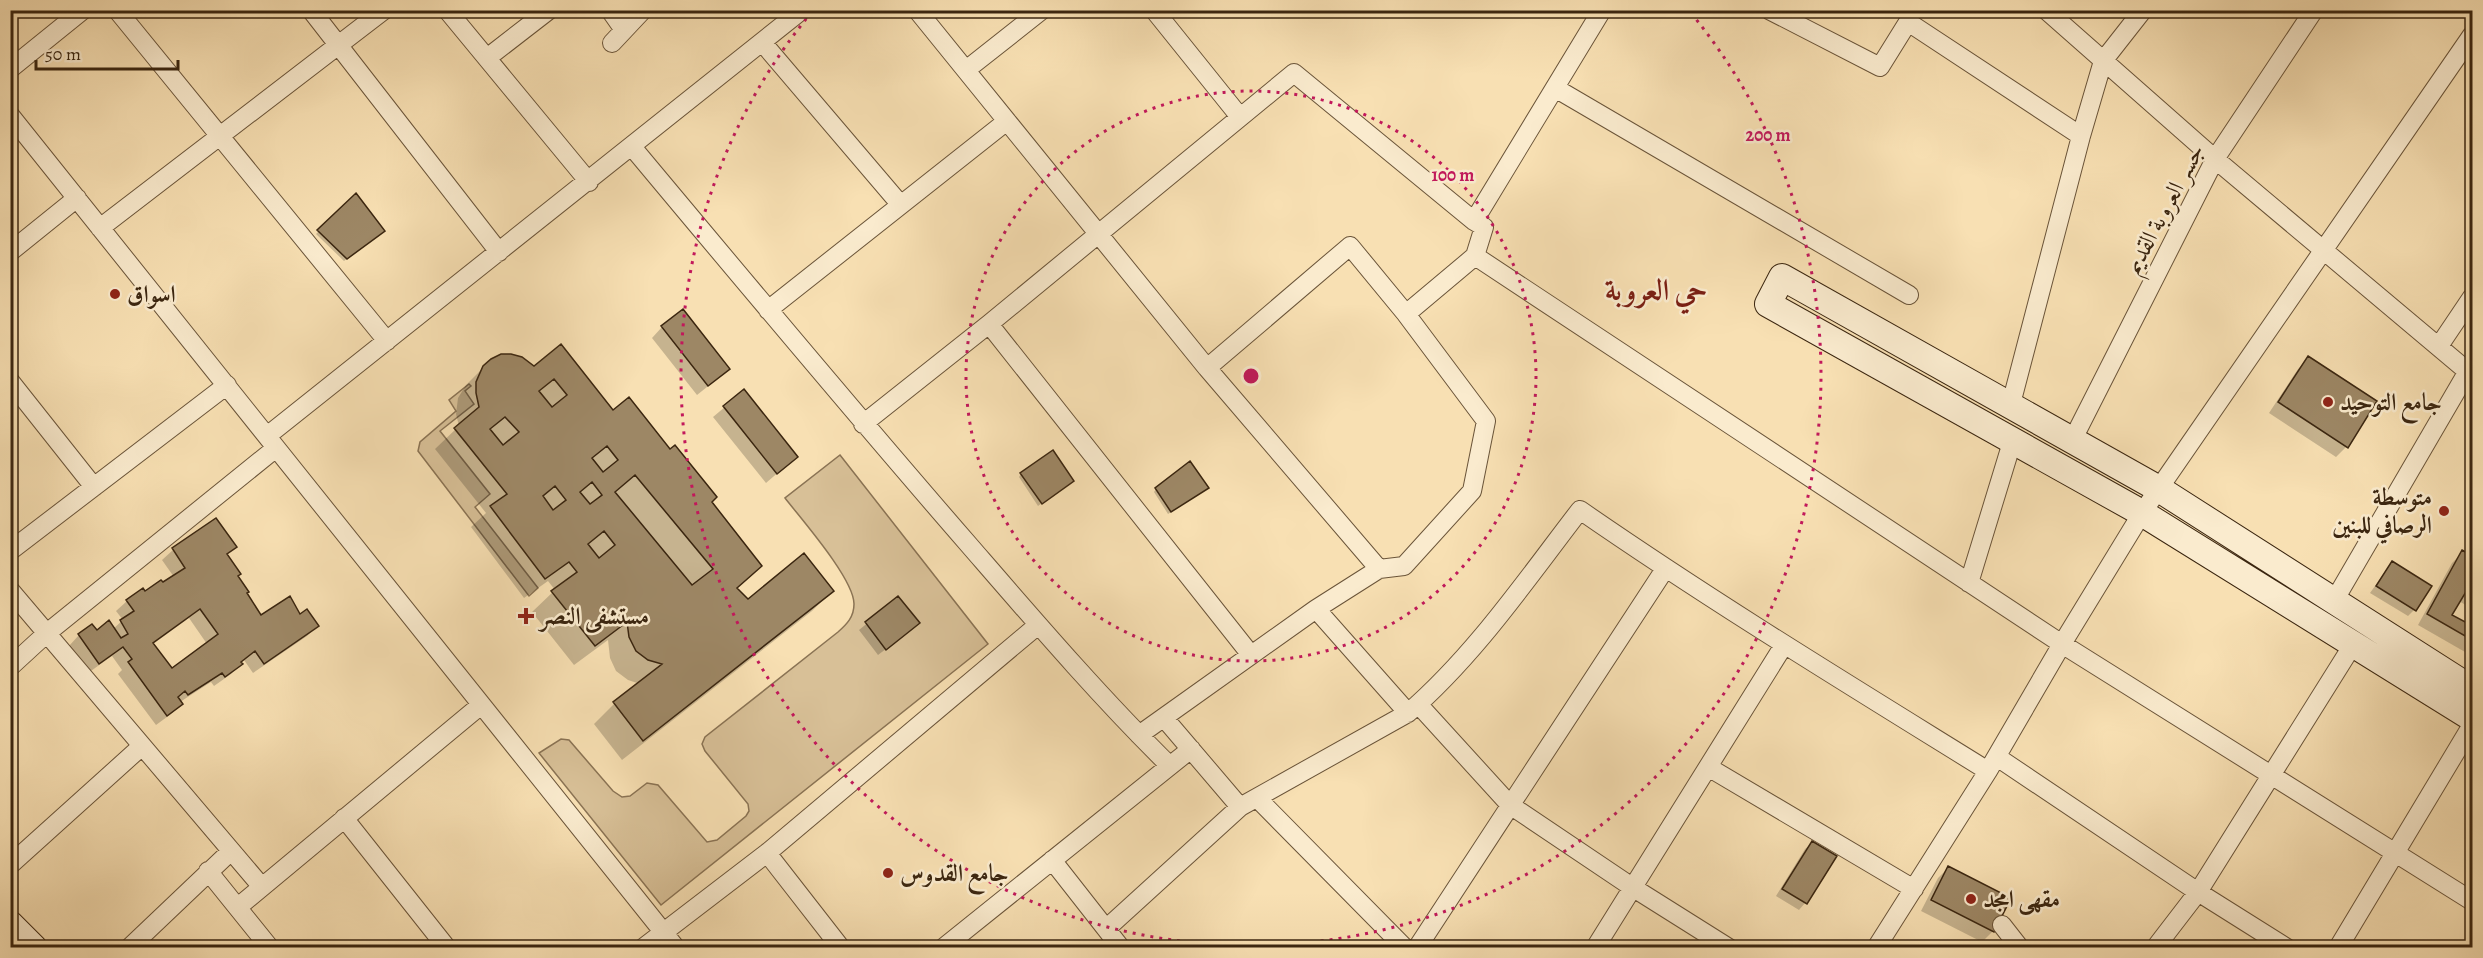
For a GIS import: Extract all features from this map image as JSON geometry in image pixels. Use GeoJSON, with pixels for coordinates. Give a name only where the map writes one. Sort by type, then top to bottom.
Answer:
{"type":"FeatureCollection","features":[{"type":"Feature","properties":{"kind":"street"},"geometry":{"type":"LineString","coordinates":[[117,10],[387,341]]}},
{"type":"Feature","properties":{"kind":"street"},"geometry":{"type":"LineString","coordinates":[[311,10],[499,252]]}},
{"type":"Feature","properties":{"kind":"street"},"geometry":{"type":"LineString","coordinates":[[100,228],[384,10]]}},
{"type":"Feature","properties":{"kind":"street"},"geometry":{"type":"LineString","coordinates":[[447,10],[589,182]]}},
{"type":"Feature","properties":{"kind":"street"},"geometry":{"type":"LineString","coordinates":[[487,58],[549,10]]}},
{"type":"Feature","properties":{"kind":"street"},"geometry":{"type":"LineString","coordinates":[[610,10],[618,36],[643,10]]}},
{"type":"Feature","properties":{"kind":"street"},"geometry":{"type":"LineString","coordinates":[[10,667],[387,341],[633,148],[802,10]]}},
{"type":"Feature","properties":{"kind":"street"},"geometry":{"type":"LineString","coordinates":[[917,10],[1207,368],[1379,569]]}},
{"type":"Feature","properties":{"kind":"street"},"geometry":{"type":"LineString","coordinates":[[966,70],[1042,10]]}},
{"type":"Feature","properties":{"kind":"street"},"geometry":{"type":"LineString","coordinates":[[1154,10],[1240,117]]}},
{"type":"Feature","properties":{"kind":"street"},"geometry":{"type":"LineString","coordinates":[[1474,221],[1602,10]]}},
{"type":"Feature","properties":{"kind":"street"},"geometry":{"type":"LineString","coordinates":[[1769,10],[1880,67],[1908,22],[2081,136]]}},
{"type":"Feature","properties":{"kind":"street"},"geometry":{"type":"LineString","coordinates":[[2046,10],[2216,159],[2470,373],[2334,601]]}},
{"type":"Feature","properties":{"kind":"street"},"geometry":{"type":"LineString","coordinates":[[2011,404],[2081,136],[2103,61],[2143,10]]}},
{"type":"Feature","properties":{"kind":"street","name":"جسر العروبة القديم"},"geometry":{"type":"LineString","coordinates":[[2073,439],[2216,159],[2314,10]]}},
{"type":"Feature","properties":{"kind":"street"},"geometry":{"type":"LineString","coordinates":[[10,69],[83,11]]}},
{"type":"Feature","properties":{"kind":"street"},"geometry":{"type":"LineString","coordinates":[[1876,948],[1993,764],[2062,644],[2142,513],[2472,35]]}},
{"type":"Feature","properties":{"kind":"street"},"geometry":{"type":"LineString","coordinates":[[762,42],[900,204]]}},
{"type":"Feature","properties":{"kind":"street"},"geometry":{"type":"LineString","coordinates":[[863,424],[989,324],[1294,73],[1484,227],[1475,256],[1406,314]]}},
{"type":"Feature","properties":{"kind":"street"},"geometry":{"type":"LineString","coordinates":[[1555,88],[1910,295]]}},
{"type":"Feature","properties":{"kind":"street"},"geometry":{"type":"LineString","coordinates":[[10,115],[676,948]]}},
{"type":"Feature","properties":{"kind":"street"},"geometry":{"type":"LineString","coordinates":[[768,310],[1007,121]]}},
{"type":"Feature","properties":{"kind":"street"},"geometry":{"type":"LineString","coordinates":[[633,148],[863,424],[1038,625],[1170,766]]}},
{"type":"Feature","properties":{"kind":"street"},"geometry":{"type":"LineString","coordinates":[[10,252],[77,198]]}},
{"type":"Feature","properties":{"kind":"street"},"geometry":{"type":"LineString","coordinates":[[1139,735],[1165,719],[1316,609],[1379,569],[1404,566],[1472,490],[1486,422],[1406,314],[1350,246],[1207,368]]}},
{"type":"Feature","properties":{"kind":"street"},"geometry":{"type":"LineString","coordinates":[[1475,256],[2062,644],[2472,901]]}},
{"type":"Feature","properties":{"kind":"street"},"geometry":{"type":"LineString","coordinates":[[2472,689],[2158,489],[2011,404],[1782,277],[1768,304],[2142,513],[2472,718]]}},
{"type":"Feature","properties":{"kind":"street"},"geometry":{"type":"LineString","coordinates":[[2439,346],[2472,297]]}},
{"type":"Feature","properties":{"kind":"street"},"geometry":{"type":"LineString","coordinates":[[989,324],[1251,655]]}},
{"type":"Feature","properties":{"kind":"street"},"geometry":{"type":"LineString","coordinates":[[10,381],[94,487]]}},
{"type":"Feature","properties":{"kind":"street"},"geometry":{"type":"LineString","coordinates":[[10,551],[227,385]]}},
{"type":"Feature","properties":{"kind":"street"},"geometry":{"type":"LineString","coordinates":[[1969,583],[2013,439]]}},
{"type":"Feature","properties":{"kind":"street"},"geometry":{"type":"LineString","coordinates":[[1106,929],[1240,807],[1413,709],[1463,658],[1580,510],[1784,645],[1993,764],[2287,948]]}},
{"type":"Feature","properties":{"kind":"street"},"geometry":{"type":"LineString","coordinates":[[1417,948],[1665,568]]}},
{"type":"Feature","properties":{"kind":"street"},"geometry":{"type":"LineString","coordinates":[[10,591],[262,887]]}},
{"type":"Feature","properties":{"kind":"street"},"geometry":{"type":"LineString","coordinates":[[1316,609],[1510,805],[1632,887],[1729,948]]}},
{"type":"Feature","properties":{"kind":"street"},"geometry":{"type":"LineString","coordinates":[[643,948],[767,853],[1038,625]]}},
{"type":"Feature","properties":{"kind":"street"},"geometry":{"type":"LineString","coordinates":[[2155,948],[2198,892],[2354,643]]}},
{"type":"Feature","properties":{"kind":"street"},"geometry":{"type":"LineString","coordinates":[[1595,948],[1784,645]]}},
{"type":"Feature","properties":{"kind":"street"},"geometry":{"type":"LineString","coordinates":[[238,907],[481,705]]}},
{"type":"Feature","properties":{"kind":"street"},"geometry":{"type":"LineString","coordinates":[[1165,719],[1240,807]]}},
{"type":"Feature","properties":{"kind":"street"},"geometry":{"type":"LineString","coordinates":[[2338,948],[2472,725]]}},
{"type":"Feature","properties":{"kind":"street"},"geometry":{"type":"LineString","coordinates":[[10,865],[142,746]]}},
{"type":"Feature","properties":{"kind":"street"},"geometry":{"type":"LineString","coordinates":[[943,948],[1191,749]]}},
{"type":"Feature","properties":{"kind":"street"},"geometry":{"type":"LineString","coordinates":[[1708,766],[1914,889]]}},
{"type":"Feature","properties":{"kind":"street"},"geometry":{"type":"LineString","coordinates":[[1257,798],[1405,948]]}},
{"type":"Feature","properties":{"kind":"street"},"geometry":{"type":"LineString","coordinates":[[344,818],[447,948]]}},
{"type":"Feature","properties":{"kind":"street"},"geometry":{"type":"LineString","coordinates":[[129,948],[231,851]]}},
{"type":"Feature","properties":{"kind":"street"},"geometry":{"type":"LineString","coordinates":[[767,853],[841,948]]}},
{"type":"Feature","properties":{"kind":"street"},"geometry":{"type":"LineString","coordinates":[[1052,860],[1121,948]]}},
{"type":"Feature","properties":{"kind":"street"},"geometry":{"type":"LineString","coordinates":[[208,871],[270,948]]}},
{"type":"Feature","properties":{"kind":"street"},"geometry":{"type":"LineString","coordinates":[[10,924],[34,948]]}},
{"type":"Feature","properties":{"kind":"street"},"geometry":{"type":"LineString","coordinates":[[2002,925],[2020,948]]}},
{"type":"Feature","properties":{"kind":"shaded area"},"geometry":{"type":"Polygon","coordinates":[[[469,384],[471,386],[465,391],[474,404],[440,431],[490,494],[475,507],[538,588],[529,596],[418,451],[420,442],[456,411],[449,400],[469,384]]]}},
{"type":"Feature","properties":{"kind":"shaded area"},"geometry":{"type":"Polygon","coordinates":[[[840,455],[988,644],[661,905],[539,753],[561,739],[569,740],[613,791],[622,797],[630,796],[647,783],[658,785],[707,842],[717,840],[746,816],[749,811],[748,804],[705,751],[702,744],[705,737],[838,632],[851,616],[854,604],[846,580],[826,550],[785,498],[840,455]]]}},
{"type":"Feature","properties":{"kind":"building"},"geometry":{"type":"Polygon","coordinates":[[[356,193],[385,231],[347,259],[317,230],[356,193]]]}},
{"type":"Feature","properties":{"kind":"building"},"geometry":{"type":"Polygon","coordinates":[[[683,309],[730,369],[708,386],[661,326],[683,309]]]}},
{"type":"Feature","properties":{"kind":"building"},"geometry":{"type":"Polygon","coordinates":[[[561,344],[613,410],[629,397],[670,449],[675,445],[717,497],[712,502],[762,566],[737,588],[748,599],[804,553],[834,591],[643,741],[613,702],[662,664],[648,660],[636,651],[629,637],[627,622],[595,646],[551,591],[577,572],[569,562],[545,579],[490,506],[507,494],[454,428],[479,407],[476,382],[483,366],[491,359],[501,354],[511,354],[522,357],[534,366],[561,344]],[[554,379],[539,391],[552,407],[567,395],[554,379]],[[505,417],[490,429],[503,445],[519,432],[505,417]],[[607,446],[592,458],[603,472],[618,460],[607,446]],[[635,475],[615,492],[692,585],[713,569],[635,475]],[[592,482],[580,492],[590,504],[602,495],[592,482]],[[555,486],[543,496],[553,510],[566,500],[555,486]],[[604,531],[588,544],[599,558],[615,545],[604,531]]]}},
{"type":"Feature","properties":{"kind":"building","name":"جامع التوحيد"},"geometry":{"type":"Polygon","coordinates":[[[2308,356],[2377,401],[2348,448],[2278,402],[2308,356]]]}},
{"type":"Feature","properties":{"kind":"building"},"geometry":{"type":"Polygon","coordinates":[[[744,389],[798,457],[777,474],[723,406],[744,389]]]}},
{"type":"Feature","properties":{"kind":"building"},"geometry":{"type":"Polygon","coordinates":[[[1053,450],[1074,481],[1042,504],[1020,473],[1053,450]]]}},
{"type":"Feature","properties":{"kind":"building"},"geometry":{"type":"Polygon","coordinates":[[[1190,461],[1209,488],[1171,512],[1155,488],[1190,461]]]}},
{"type":"Feature","properties":{"kind":"building"},"geometry":{"type":"Polygon","coordinates":[[[216,518],[237,547],[227,554],[241,574],[238,576],[261,615],[290,596],[300,614],[307,609],[319,626],[264,664],[255,651],[241,662],[243,664],[225,677],[222,673],[188,695],[185,691],[178,697],[183,704],[167,716],[128,662],[132,659],[123,647],[99,664],[78,634],[92,624],[97,630],[109,620],[121,638],[128,634],[120,620],[134,611],[126,600],[143,588],[145,591],[185,568],[172,548],[216,518]],[[200,609],[153,643],[172,668],[218,634],[200,609]]]}},
{"type":"Feature","properties":{"kind":"building"},"geometry":{"type":"Polygon","coordinates":[[[2462,550],[2472,556],[2472,593],[2467,590],[2452,615],[2467,623],[2472,613],[2472,640],[2427,614],[2462,550]]]}},
{"type":"Feature","properties":{"kind":"building"},"geometry":{"type":"Polygon","coordinates":[[[2392,561],[2432,586],[2416,611],[2376,586],[2392,561]]]}},
{"type":"Feature","properties":{"kind":"building"},"geometry":{"type":"Polygon","coordinates":[[[898,596],[920,623],[886,650],[865,622],[898,596]]]}},
{"type":"Feature","properties":{"kind":"building"},"geometry":{"type":"Polygon","coordinates":[[[1812,841],[1837,856],[1807,904],[1782,889],[1812,841]]]}},
{"type":"Feature","properties":{"kind":"building","name":"مقهى امجد"},"geometry":{"type":"Polygon","coordinates":[[[1948,866],[2011,898],[1994,932],[1931,900],[1948,866]]]}},
{"type":"Feature","properties":{"kind":"place","name":"اسواق"},"geometry":{"type":"Point","coordinates":[115,294]}},
{"type":"Feature","properties":{"kind":"place","name":"جامع التوحيد"},"geometry":{"type":"Point","coordinates":[2328,402]}},
{"type":"Feature","properties":{"kind":"place","name":"متوسطة الرصافي للبنين"},"geometry":{"type":"Point","coordinates":[2444,511]}},
{"type":"Feature","properties":{"kind":"place","name":"مستشفى النصر"},"geometry":{"type":"Point","coordinates":[526,616]}},
{"type":"Feature","properties":{"kind":"place","name":"جامع القدوس"},"geometry":{"type":"Point","coordinates":[888,873]}},
{"type":"Feature","properties":{"kind":"place","name":"مقهى امجد"},"geometry":{"type":"Point","coordinates":[1971,899]}},
{"type":"Feature","properties":{"kind":"district","name":"حي العروبة"},"geometry":{"type":"Point","coordinates":[1656,290]}}]}
